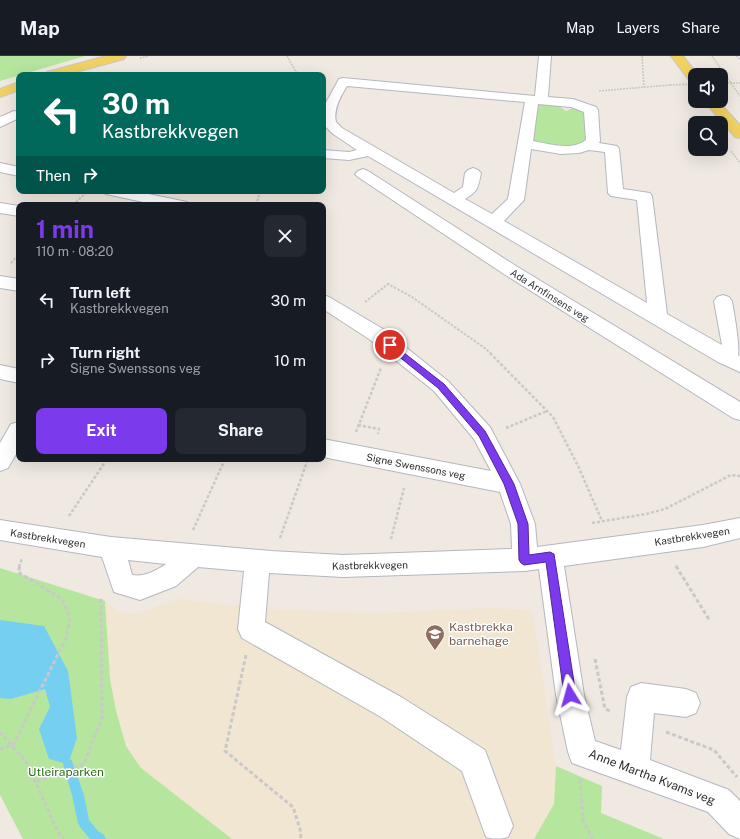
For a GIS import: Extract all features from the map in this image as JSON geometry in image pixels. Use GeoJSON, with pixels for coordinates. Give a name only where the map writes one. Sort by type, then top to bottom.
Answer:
{"type":"FeatureCollection","features":[{"type":"Feature","properties":{"kind":"main road"},"geometry":{"type":"LineString","coordinates":[[62,72],[120,56]]}},
{"type":"Feature","properties":{"kind":"main road"},"geometry":{"type":"LineString","coordinates":[[677,56],[688,71]]}},
{"type":"Feature","properties":{"kind":"main road"},"geometry":{"type":"LineString","coordinates":[[0,92],[16,87]]}},
{"type":"Feature","properties":{"kind":"main road"},"geometry":{"type":"LineString","coordinates":[[728,106],[740,121]]}},
{"type":"Feature","properties":{"kind":"main road"},"geometry":{"type":"LineString","coordinates":[[726,108],[740,134]]}},
{"type":"Feature","properties":{"kind":"street"},"geometry":{"type":"LineString","coordinates":[[493,222],[516,200],[525,144],[536,100],[544,56]]}},
{"type":"Feature","properties":{"kind":"street"},"geometry":{"type":"LineString","coordinates":[[589,146],[593,141],[591,110],[574,103],[343,82],[334,96],[326,123],[338,132],[733,361]]}},
{"type":"Feature","properties":{"kind":"street"},"geometry":{"type":"LineString","coordinates":[[0,123],[14,116]]}},
{"type":"Feature","properties":{"kind":"street"},"geometry":{"type":"LineString","coordinates":[[525,144],[575,150],[589,146],[612,149],[616,192],[644,196],[658,318]]}},
{"type":"Feature","properties":{"kind":"street"},"geometry":{"type":"LineString","coordinates":[[326,154],[349,156],[371,151]]}},
{"type":"Feature","properties":{"kind":"street"},"geometry":{"type":"LineString","coordinates":[[0,167],[16,171]]}},
{"type":"Feature","properties":{"kind":"street"},"geometry":{"type":"LineString","coordinates":[[454,199],[470,189],[473,173]]}},
{"type":"Feature","properties":{"kind":"street","name":"Ada Arnfinsens veg"},"geometry":{"type":"LineString","coordinates":[[363,174],[510,270],[740,412]]}},
{"type":"Feature","properties":{"kind":"street"},"geometry":{"type":"LineString","coordinates":[[126,194],[166,202]]}},
{"type":"Feature","properties":{"kind":"street"},"geometry":{"type":"LineString","coordinates":[[0,208],[16,211]]}},
{"type":"Feature","properties":{"kind":"street"},"geometry":{"type":"LineString","coordinates":[[0,282],[16,285]]}},
{"type":"Feature","properties":{"kind":"street"},"geometry":{"type":"LineString","coordinates":[[723,301],[733,361]]}},
{"type":"Feature","properties":{"kind":"street"},"geometry":{"type":"LineString","coordinates":[[326,303],[376,334],[441,386],[484,437],[509,484],[537,559]]}},
{"type":"Feature","properties":{"kind":"street"},"geometry":{"type":"LineString","coordinates":[[0,372],[16,375]]}},
{"type":"Feature","properties":{"kind":"street"},"geometry":{"type":"LineString","coordinates":[[0,462],[16,435]]}},
{"type":"Feature","properties":{"kind":"street","name":"Signe Swenssons veg"},"geometry":{"type":"LineString","coordinates":[[326,449],[509,484]]}},
{"type":"Feature","properties":{"kind":"street","name":"Kastbrekkvegen"},"geometry":{"type":"LineString","coordinates":[[0,530],[111,548],[342,566],[537,559],[703,536],[740,528]]}},
{"type":"Feature","properties":{"kind":"street"},"geometry":{"type":"LineString","coordinates":[[111,548],[123,584],[140,588],[167,578],[188,554]]}},
{"type":"Feature","properties":{"kind":"street","name":"Anne Martha Kvams veg"},"geometry":{"type":"LineString","coordinates":[[537,559],[584,752],[634,769],[718,801],[740,823]]}},
{"type":"Feature","properties":{"kind":"street"},"geometry":{"type":"LineString","coordinates":[[264,561],[252,629],[391,707],[474,761],[497,826]]}},
{"type":"Feature","properties":{"kind":"street"},"geometry":{"type":"LineString","coordinates":[[634,769],[641,697],[686,703]]}},
{"type":"Feature","properties":{"kind":"path"},"geometry":{"type":"LineString","coordinates":[[286,56],[296,72]]}},
{"type":"Feature","properties":{"kind":"path"},"geometry":{"type":"LineString","coordinates":[[642,56],[644,87]]}},
{"type":"Feature","properties":{"kind":"path"},"geometry":{"type":"LineString","coordinates":[[712,56],[740,96]]}},
{"type":"Feature","properties":{"kind":"path"},"geometry":{"type":"LineString","coordinates":[[736,56],[740,59]]}},
{"type":"Feature","properties":{"kind":"path"},"geometry":{"type":"LineString","coordinates":[[728,88],[740,82]]}},
{"type":"Feature","properties":{"kind":"path"},"geometry":{"type":"LineString","coordinates":[[574,103],[598,92],[688,84]]}},
{"type":"Feature","properties":{"kind":"path"},"geometry":{"type":"LineString","coordinates":[[76,202],[85,194]]}},
{"type":"Feature","properties":{"kind":"path"},"geometry":{"type":"LineString","coordinates":[[348,316],[388,284],[412,297],[486,349],[546,411],[559,427],[602,521]]}},
{"type":"Feature","properties":{"kind":"path"},"geometry":{"type":"LineString","coordinates":[[348,453],[390,345]]}},
{"type":"Feature","properties":{"kind":"path"},"geometry":{"type":"LineString","coordinates":[[484,437],[546,411]]}},
{"type":"Feature","properties":{"kind":"path"},"geometry":{"type":"LineString","coordinates":[[358,424],[379,429]]}},
{"type":"Feature","properties":{"kind":"path"},"geometry":{"type":"LineString","coordinates":[[55,539],[105,462]]}},
{"type":"Feature","properties":{"kind":"path"},"geometry":{"type":"LineString","coordinates":[[188,554],[224,462]]}},
{"type":"Feature","properties":{"kind":"path"},"geometry":{"type":"LineString","coordinates":[[264,561],[307,462]]}},
{"type":"Feature","properties":{"kind":"path"},"geometry":{"type":"LineString","coordinates":[[385,565],[410,466]]}},
{"type":"Feature","properties":{"kind":"path"},"geometry":{"type":"LineString","coordinates":[[591,524],[665,509],[731,475],[740,476]]}},
{"type":"Feature","properties":{"kind":"path"},"geometry":{"type":"LineString","coordinates":[[13,745],[66,638],[70,618],[62,599],[18,572],[27,535]]}},
{"type":"Feature","properties":{"kind":"path"},"geometry":{"type":"LineString","coordinates":[[672,560],[710,621]]}},
{"type":"Feature","properties":{"kind":"path"},"geometry":{"type":"LineString","coordinates":[[36,781],[84,764],[102,718],[102,595]]}},
{"type":"Feature","properties":{"kind":"path"},"geometry":{"type":"LineString","coordinates":[[252,629],[225,751],[294,807],[301,839]]}},
{"type":"Feature","properties":{"kind":"path"},"geometry":{"type":"LineString","coordinates":[[0,732],[13,745],[27,763],[58,832],[64,839]]}},
{"type":"Feature","properties":{"kind":"path"},"geometry":{"type":"LineString","coordinates":[[0,748],[13,745]]}},
{"type":"Feature","properties":{"kind":"path"},"geometry":{"type":"LineString","coordinates":[[584,752],[580,784],[584,820],[592,839]]}},
{"type":"Feature","properties":{"kind":"shaded area"},"geometry":{"type":"Polygon","coordinates":[[[178,599],[267,609],[376,613],[492,608],[532,610],[556,766],[554,804],[534,839],[232,839],[141,768],[126,746],[116,711],[110,679],[105,601],[116,611],[139,613],[178,599]]]}},
{"type":"Feature","properties":{"kind":"green space"},"geometry":{"type":"Polygon","coordinates":[[[0,56],[85,56],[31,72],[16,72],[16,76],[0,81],[0,56]]]}},
{"type":"Feature","properties":{"kind":"green space"},"geometry":{"type":"Polygon","coordinates":[[[556,104],[566,111],[573,108],[585,109],[585,143],[558,146],[532,140],[535,105],[556,104]]]}},
{"type":"Feature","properties":{"kind":"green space","name":"Utleiraparken"},"geometry":{"type":"Polygon","coordinates":[[[0,568],[105,601],[110,679],[116,711],[126,746],[141,768],[232,839],[23,839],[0,795],[0,568]]]}},
{"type":"Feature","properties":{"kind":"green space"},"geometry":{"type":"Polygon","coordinates":[[[556,766],[602,786],[601,813],[664,839],[534,839],[554,804],[556,766]]]}},
{"type":"Feature","properties":{"kind":"water"},"geometry":{"type":"Polygon","coordinates":[[[0,620],[44,626],[68,671],[77,738],[68,764],[49,759],[39,729],[50,707],[45,689],[11,699],[0,698],[0,620]]]}},
{"type":"Feature","properties":{"kind":"waterway"},"geometry":{"type":"LineString","coordinates":[[68,764],[78,795],[84,823],[94,835],[100,839]]}},
{"type":"Feature","properties":{"kind":"place","name":"Kastbrekka barnehage"},"geometry":{"type":"Point","coordinates":[435,651]}},
{"type":"Feature","properties":{"kind":"route"},"geometry":{"type":"LineString","coordinates":[[390,345],[441,386],[482,433],[509,484],[523,524],[524,560],[550,557],[570,695]]}}]}
